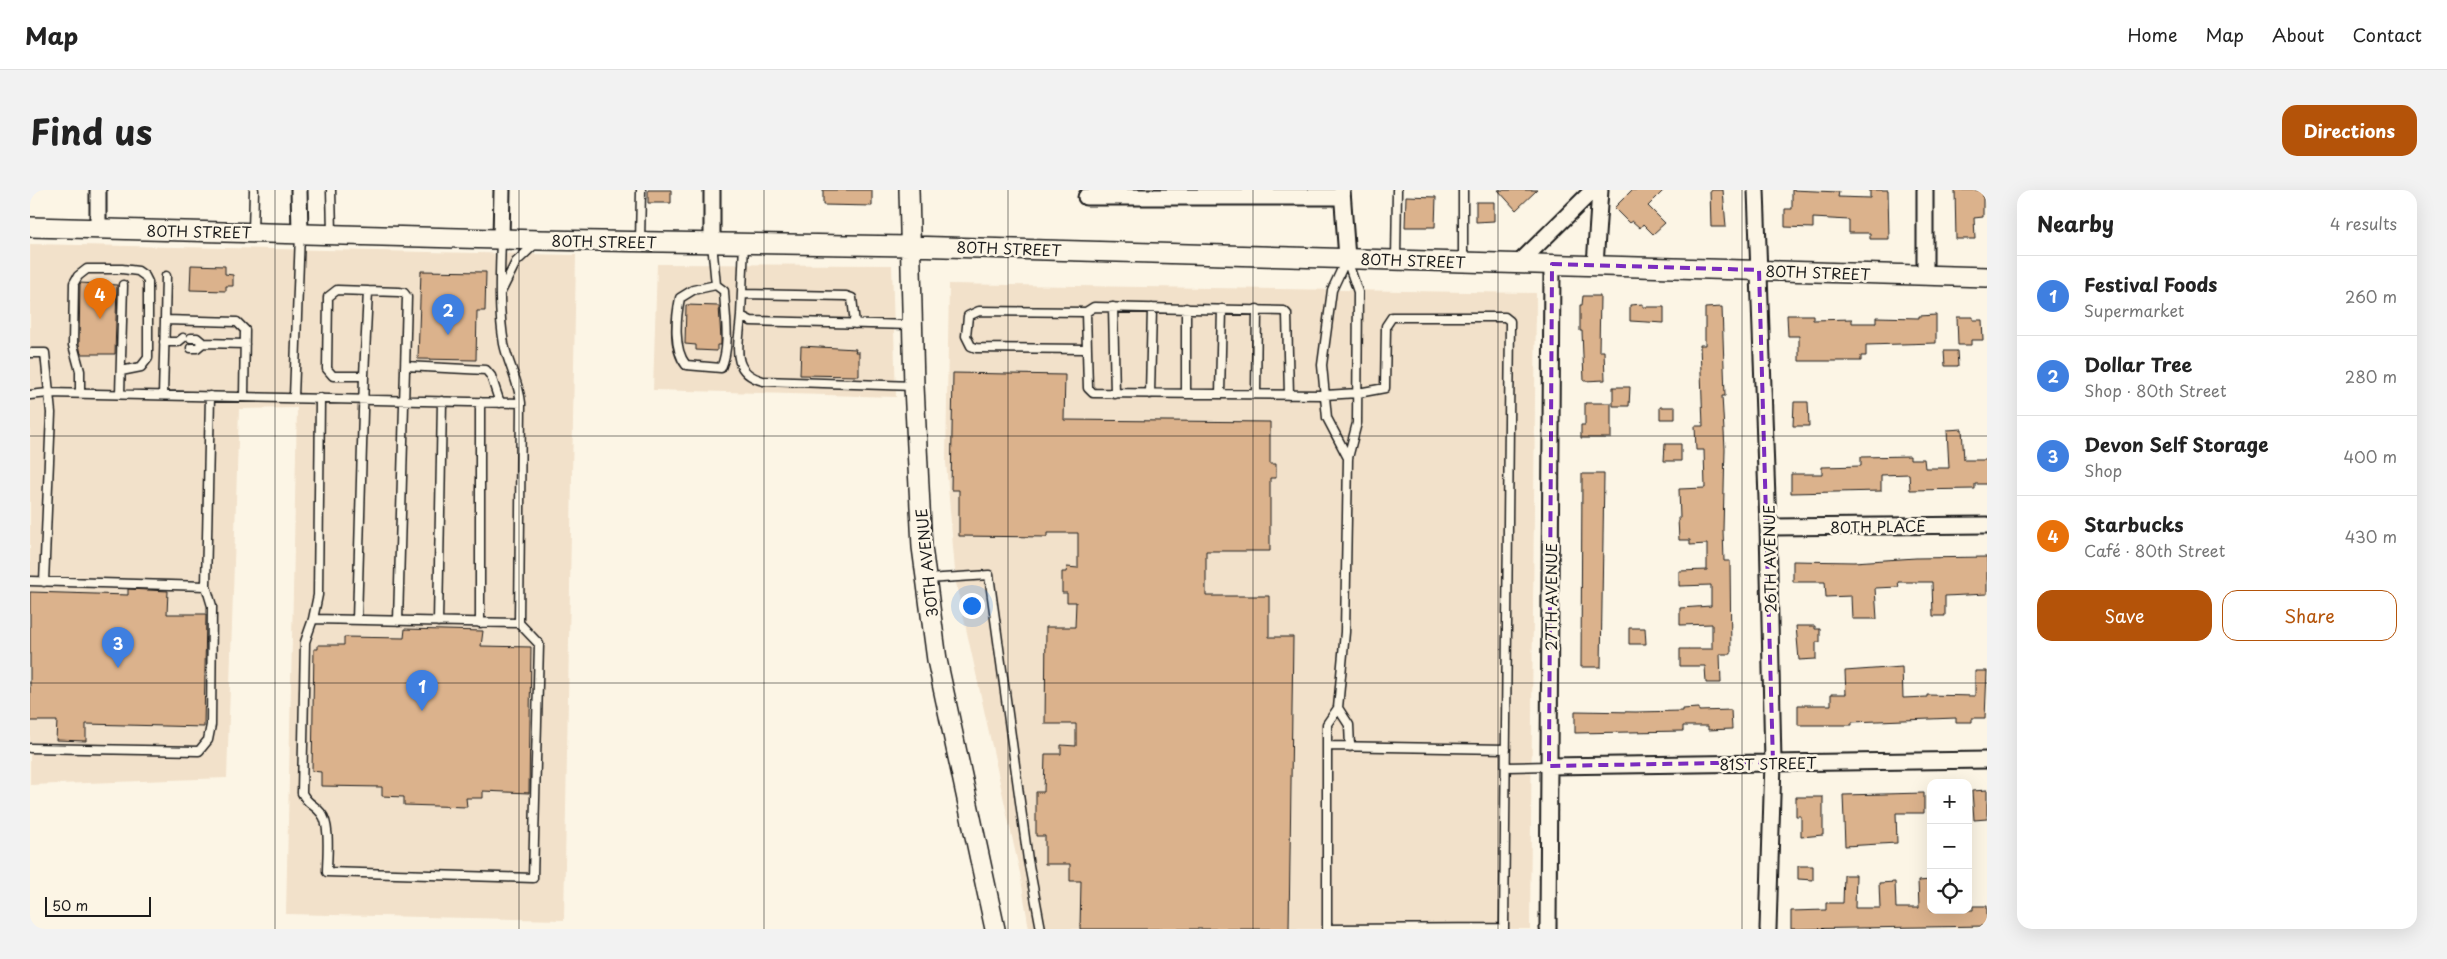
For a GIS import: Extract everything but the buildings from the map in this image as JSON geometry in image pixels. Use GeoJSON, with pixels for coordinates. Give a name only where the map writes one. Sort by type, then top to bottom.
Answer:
{"type":"FeatureCollection","features":[{"type":"Feature","properties":{"kind":"street"},"geometry":{"type":"LineString","coordinates":[[98,190],[98,229]]}},
{"type":"Feature","properties":{"kind":"street"},"geometry":{"type":"LineString","coordinates":[[299,190],[300,232]]}},
{"type":"Feature","properties":{"kind":"street"},"geometry":{"type":"LineString","coordinates":[[501,239],[502,190]]}},
{"type":"Feature","properties":{"kind":"street"},"geometry":{"type":"LineString","coordinates":[[712,190],[712,243]]}},
{"type":"Feature","properties":{"kind":"street","name":"30TH AVENUE"},"geometry":{"type":"LineString","coordinates":[[909,190],[909,246],[918,489],[927,579],[937,660],[995,929]]}},
{"type":"Feature","properties":{"kind":"street"},"geometry":{"type":"LineString","coordinates":[[1519,263],[1592,190]]}},
{"type":"Feature","properties":{"kind":"street"},"geometry":{"type":"LineString","coordinates":[[1596,266],[1600,190]]}},
{"type":"Feature","properties":{"kind":"street","name":"26TH AVENUE"},"geometry":{"type":"LineString","coordinates":[[1756,190],[1768,527],[1773,762],[1768,929]]}},
{"type":"Feature","properties":{"kind":"street"},"geometry":{"type":"LineString","coordinates":[[1925,190],[1925,275]]}},
{"type":"Feature","properties":{"kind":"street"},"geometry":{"type":"LineString","coordinates":[[1086,197],[1157,200],[1341,193],[1347,258]]}},
{"type":"Feature","properties":{"kind":"street","name":"80TH STREET"},"geometry":{"type":"LineString","coordinates":[[30,227],[300,232],[540,240],[909,246],[1987,277]]}},
{"type":"Feature","properties":{"kind":"street","name":"27TH AVENUE"},"geometry":{"type":"LineString","coordinates":[[1548,929],[1552,264]]}},
{"type":"Feature","properties":{"kind":"street","name":"80TH PLACE"},"geometry":{"type":"LineString","coordinates":[[1768,527],[1987,524]]}},
{"type":"Feature","properties":{"kind":"street","name":"81ST STREET"},"geometry":{"type":"LineString","coordinates":[[1549,766],[1987,760]]}},
{"type":"Feature","properties":{"kind":"lane"},"geometry":{"type":"LineString","coordinates":[[253,232],[254,190]]}},
{"type":"Feature","properties":{"kind":"lane"},"geometry":{"type":"LineString","coordinates":[[331,190],[332,234]]}},
{"type":"Feature","properties":{"kind":"lane"},"geometry":{"type":"LineString","coordinates":[[640,190],[640,242]]}},
{"type":"Feature","properties":{"kind":"lane"},"geometry":{"type":"LineString","coordinates":[[1396,260],[1397,190]]}},
{"type":"Feature","properties":{"kind":"lane"},"geometry":{"type":"LineString","coordinates":[[1463,190],[1463,262]]}},
{"type":"Feature","properties":{"kind":"lane"},"geometry":{"type":"LineString","coordinates":[[294,397],[300,232]]}},
{"type":"Feature","properties":{"kind":"lane"},"geometry":{"type":"LineString","coordinates":[[501,239],[500,320],[505,347],[520,390],[521,404],[519,623]]}},
{"type":"Feature","properties":{"kind":"lane"},"geometry":{"type":"LineString","coordinates":[[500,293],[516,262],[540,240]]}},
{"type":"Feature","properties":{"kind":"lane"},"geometry":{"type":"LineString","coordinates":[[712,243],[716,285],[724,291],[726,332],[724,361],[721,368],[686,365],[679,356],[677,313],[680,298],[693,290],[716,285]]}},
{"type":"Feature","properties":{"kind":"lane"},"geometry":{"type":"LineString","coordinates":[[744,243],[739,362],[743,372],[750,378],[763,381],[914,386]]}},
{"type":"Feature","properties":{"kind":"lane"},"geometry":{"type":"LineString","coordinates":[[1086,312],[1089,391],[1092,394],[1325,395],[1358,393],[1385,388],[1386,326],[1392,317],[1508,319],[1511,325],[1504,928],[1327,929],[1327,724],[1338,708],[1345,632],[1348,458],[1357,423],[1358,393],[1358,292],[1347,258]]}},
{"type":"Feature","properties":{"kind":"lane"},"geometry":{"type":"LineString","coordinates":[[1347,258],[1332,295],[1322,365],[1327,418],[1348,458]]}},
{"type":"Feature","properties":{"kind":"lane"},"geometry":{"type":"LineString","coordinates":[[80,393],[80,371],[73,345],[74,283],[78,276],[87,270],[138,271],[145,276],[148,282],[148,358],[141,367],[121,371]]}},
{"type":"Feature","properties":{"kind":"lane"},"geometry":{"type":"LineString","coordinates":[[163,395],[166,276]]}},
{"type":"Feature","properties":{"kind":"lane"},"geometry":{"type":"LineString","coordinates":[[120,394],[123,285]]}},
{"type":"Feature","properties":{"kind":"lane"},"geometry":{"type":"LineString","coordinates":[[364,376],[333,376],[327,369],[328,298],[337,290],[404,293],[407,298],[398,621]]}},
{"type":"Feature","properties":{"kind":"lane"},"geometry":{"type":"LineString","coordinates":[[358,620],[362,399],[368,291]]}},
{"type":"Feature","properties":{"kind":"lane"},"geometry":{"type":"LineString","coordinates":[[742,294],[846,296],[852,298],[855,324]]}},
{"type":"Feature","properties":{"kind":"lane"},"geometry":{"type":"LineString","coordinates":[[1087,349],[976,348],[971,346],[966,336],[968,316],[979,311],[1086,312],[1094,307],[1284,311],[1288,314],[1289,395]]}},
{"type":"Feature","properties":{"kind":"lane"},"geometry":{"type":"LineString","coordinates":[[1113,307],[1115,394]]}},
{"type":"Feature","properties":{"kind":"lane"},"geometry":{"type":"LineString","coordinates":[[1150,394],[1152,308]]}},
{"type":"Feature","properties":{"kind":"lane"},"geometry":{"type":"LineString","coordinates":[[1186,308],[1186,394]]}},
{"type":"Feature","properties":{"kind":"lane"},"geometry":{"type":"LineString","coordinates":[[1220,394],[1222,309]]}},
{"type":"Feature","properties":{"kind":"lane"},"geometry":{"type":"LineString","coordinates":[[1256,394],[1257,309]]}},
{"type":"Feature","properties":{"kind":"lane"},"geometry":{"type":"LineString","coordinates":[[741,316],[751,321],[912,326]]}},
{"type":"Feature","properties":{"kind":"lane"},"geometry":{"type":"LineString","coordinates":[[165,320],[237,322],[245,330],[244,396]]}},
{"type":"Feature","properties":{"kind":"lane"},"geometry":{"type":"LineString","coordinates":[[164,342],[197,338],[202,343],[245,344]]}},
{"type":"Feature","properties":{"kind":"lane"},"geometry":{"type":"LineString","coordinates":[[192,348],[197,348],[202,343]]}},
{"type":"Feature","properties":{"kind":"lane"},"geometry":{"type":"LineString","coordinates":[[30,353],[45,353],[51,413],[44,582]]}},
{"type":"Feature","properties":{"kind":"lane"},"geometry":{"type":"LineString","coordinates":[[405,366],[486,370],[491,376],[500,403]]}},
{"type":"Feature","properties":{"kind":"lane"},"geometry":{"type":"LineString","coordinates":[[30,396],[48,392],[521,404]]}},
{"type":"Feature","properties":{"kind":"lane"},"geometry":{"type":"LineString","coordinates":[[30,748],[199,751],[208,740],[211,725],[212,606],[206,586],[210,396]]}},
{"type":"Feature","properties":{"kind":"lane"},"geometry":{"type":"LineString","coordinates":[[313,620],[519,623],[540,644],[533,878],[327,872],[326,823],[321,813],[307,803],[302,793],[305,642],[313,620],[318,595],[320,398]]}},
{"type":"Feature","properties":{"kind":"lane"},"geometry":{"type":"LineString","coordinates":[[438,622],[442,401]]}},
{"type":"Feature","properties":{"kind":"lane"},"geometry":{"type":"LineString","coordinates":[[480,402],[480,622]]}},
{"type":"Feature","properties":{"kind":"lane"},"geometry":{"type":"LineString","coordinates":[[927,579],[989,575],[1028,860],[1041,929]]}},
{"type":"Feature","properties":{"kind":"lane"},"geometry":{"type":"LineString","coordinates":[[30,581],[206,586]]}},
{"type":"Feature","properties":{"kind":"lane"},"geometry":{"type":"LineString","coordinates":[[1338,708],[1349,725],[1350,747]]}},
{"type":"Feature","properties":{"kind":"lane"},"geometry":{"type":"LineString","coordinates":[[1327,746],[1506,749]]}},
{"type":"Feature","properties":{"kind":"lane"},"geometry":{"type":"LineString","coordinates":[[1506,767],[1549,766]]}},
{"type":"Feature","properties":{"kind":"highlighted area"},"geometry":{"type":"Polygon","coordinates":[[[1552,264],[1759,270],[1773,762],[1549,766],[1552,264]]]}},
{"type":"Feature","properties":{"kind":"shaded area"},"geometry":{"type":"Polygon","coordinates":[[[30,244],[576,255],[564,920],[286,914],[297,408],[239,409],[227,778],[30,785],[30,244]]]}},
{"type":"Feature","properties":{"kind":"shaded area"},"geometry":{"type":"Polygon","coordinates":[[[657,264],[892,265],[896,397],[653,390],[657,264]]]}},
{"type":"Feature","properties":{"kind":"shaded area"},"geometry":{"type":"Polygon","coordinates":[[[949,284],[1536,293],[1530,929],[1029,929],[1020,873],[956,583],[946,462],[949,284]]]}},
{"type":"Feature","properties":{"kind":"place","name":"Starbucks"},"geometry":{"type":"Point","coordinates":[100,319]}},
{"type":"Feature","properties":{"kind":"place","name":"Dollar Tree"},"geometry":{"type":"Point","coordinates":[448,335]}},
{"type":"Feature","properties":{"kind":"place","name":"Devon Self Storage"},"geometry":{"type":"Point","coordinates":[118,668]}},
{"type":"Feature","properties":{"kind":"place","name":"Festival Foods"},"geometry":{"type":"Point","coordinates":[422,711]}}]}
